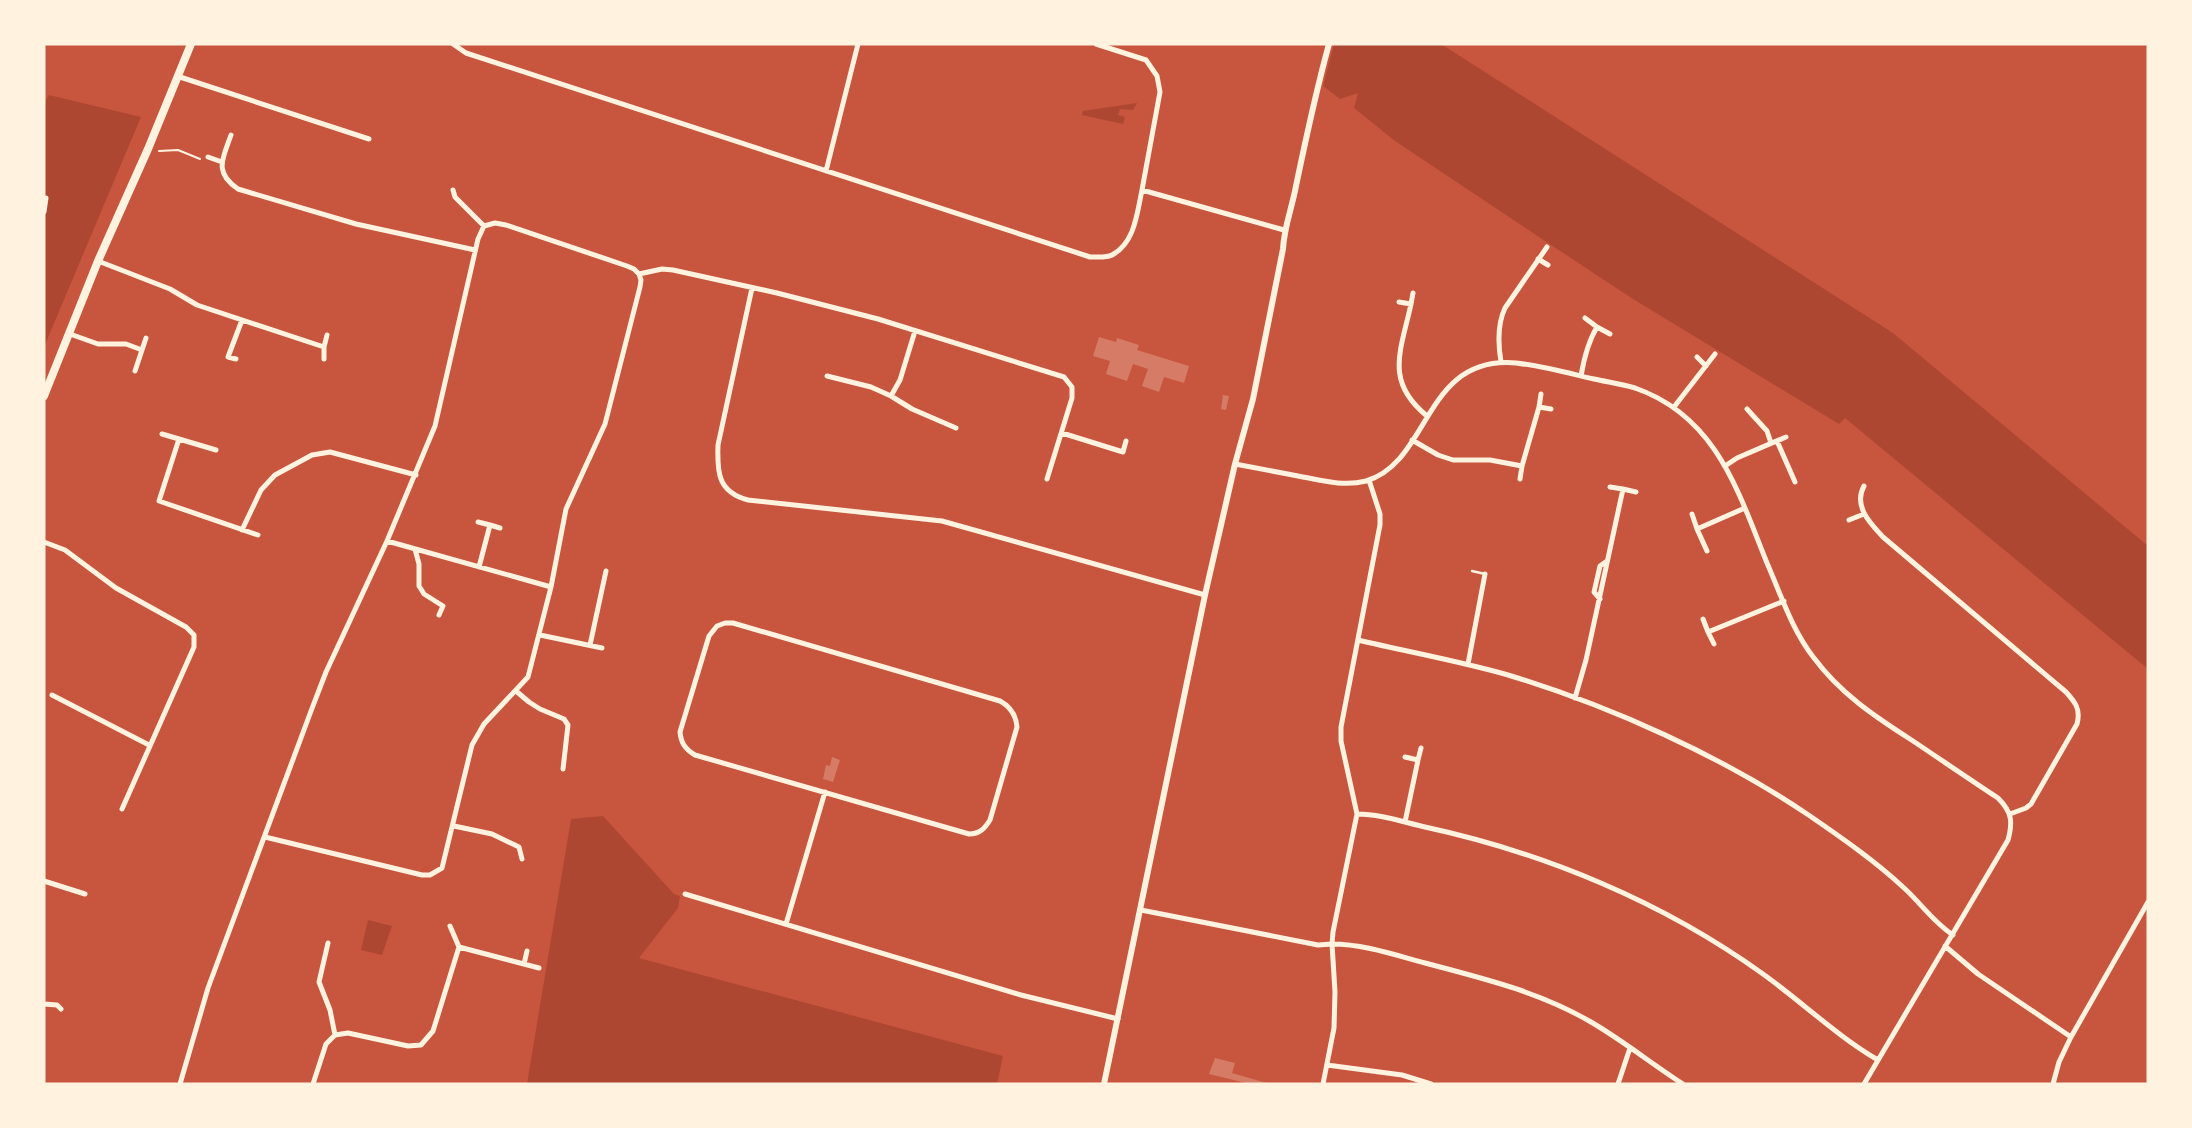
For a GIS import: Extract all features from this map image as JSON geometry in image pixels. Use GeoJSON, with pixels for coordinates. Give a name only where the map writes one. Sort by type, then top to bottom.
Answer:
{"type":"FeatureCollection","features":[{"type":"Feature","properties":{"kind":"main road"},"geometry":{"type":"LineString","coordinates":[[44,396],[98,261],[191,44]]}},
{"type":"Feature","properties":{"kind":"street"},"geometry":{"type":"LineString","coordinates":[[453,44],[466,53],[1090,257],[1111,256],[1127,243],[1134,226],[1142,190],[1160,92],[1157,76],[1146,60],[1096,44]]}},
{"type":"Feature","properties":{"kind":"street"},"geometry":{"type":"LineString","coordinates":[[826,170],[858,44]]}},
{"type":"Feature","properties":{"kind":"street"},"geometry":{"type":"LineString","coordinates":[[1104,1084],[1205,595],[1255,386],[1283,249],[1284,230],[1292,209],[1317,87],[1329,44]]}},
{"type":"Feature","properties":{"kind":"street"},"geometry":{"type":"LineString","coordinates":[[177,76],[369,139]]}},
{"type":"Feature","properties":{"kind":"street"},"geometry":{"type":"LineString","coordinates":[[231,135],[222,162],[223,175],[238,189],[356,224],[475,250]]}},
{"type":"Feature","properties":{"kind":"street"},"geometry":{"type":"LineString","coordinates":[[208,157],[222,162]]}},
{"type":"Feature","properties":{"kind":"street"},"geometry":{"type":"LineString","coordinates":[[453,190],[455,197],[484,226]]}},
{"type":"Feature","properties":{"kind":"street"},"geometry":{"type":"LineString","coordinates":[[1142,190],[1284,230]]}},
{"type":"Feature","properties":{"kind":"street"},"geometry":{"type":"LineString","coordinates":[[44,212],[46,198]]}},
{"type":"Feature","properties":{"kind":"street"},"geometry":{"type":"LineString","coordinates":[[180,1084],[208,988],[327,672],[436,426],[480,232],[484,226],[495,223],[506,225],[627,266],[639,274],[640,288],[605,424],[566,509],[551,587],[528,677],[477,733],[442,868],[430,875],[265,837]]}},
{"type":"Feature","properties":{"kind":"street"},"geometry":{"type":"LineString","coordinates":[[1501,362],[1498,348],[1500,318],[1546,247]]}},
{"type":"Feature","properties":{"kind":"street"},"geometry":{"type":"LineString","coordinates":[[1538,259],[1548,265]]}},
{"type":"Feature","properties":{"kind":"street"},"geometry":{"type":"LineString","coordinates":[[98,261],[170,289],[197,305],[324,346]]}},
{"type":"Feature","properties":{"kind":"street"},"geometry":{"type":"LineString","coordinates":[[639,274],[662,269],[673,270],[752,288],[878,319],[1064,377],[1072,387],[1072,398],[1047,479]]}},
{"type":"Feature","properties":{"kind":"street"},"geometry":{"type":"LineString","coordinates":[[752,288],[718,446],[717,466],[723,486],[734,496],[748,500],[942,521],[1205,595]]}},
{"type":"Feature","properties":{"kind":"street"},"geometry":{"type":"LineString","coordinates":[[1413,293],[1398,363],[1399,378],[1407,396],[1427,416]]}},
{"type":"Feature","properties":{"kind":"street"},"geometry":{"type":"LineString","coordinates":[[1399,302],[1410,304]]}},
{"type":"Feature","properties":{"kind":"street"},"geometry":{"type":"LineString","coordinates":[[1585,318],[1610,334]]}},
{"type":"Feature","properties":{"kind":"street"},"geometry":{"type":"LineString","coordinates":[[229,357],[242,320]]}},
{"type":"Feature","properties":{"kind":"street"},"geometry":{"type":"LineString","coordinates":[[1581,376],[1584,360],[1597,327]]}},
{"type":"Feature","properties":{"kind":"street"},"geometry":{"type":"LineString","coordinates":[[891,396],[900,380],[915,331]]}},
{"type":"Feature","properties":{"kind":"street"},"geometry":{"type":"LineString","coordinates":[[70,334],[98,344],[126,344],[142,350]]}},
{"type":"Feature","properties":{"kind":"street"},"geometry":{"type":"LineString","coordinates":[[324,359],[327,335]]}},
{"type":"Feature","properties":{"kind":"street"},"geometry":{"type":"LineString","coordinates":[[135,371],[146,338]]}},
{"type":"Feature","properties":{"kind":"street"},"geometry":{"type":"LineString","coordinates":[[1674,407],[1715,354]]}},
{"type":"Feature","properties":{"kind":"street"},"geometry":{"type":"LineString","coordinates":[[221,355],[236,359]]}},
{"type":"Feature","properties":{"kind":"street"},"geometry":{"type":"LineString","coordinates":[[1697,357],[1706,366]]}},
{"type":"Feature","properties":{"kind":"street"},"geometry":{"type":"LineString","coordinates":[[1235,464],[1331,483],[1348,484],[1369,480],[1382,473],[1396,460],[1443,395],[1458,379],[1478,367],[1501,362],[1519,363],[1634,387],[1674,407],[1708,439],[1725,466],[1797,631],[1812,656],[1840,688],[1877,718],[1998,799],[2010,814],[2012,822],[2008,840],[1864,1084]]}},
{"type":"Feature","properties":{"kind":"street"},"geometry":{"type":"LineString","coordinates":[[44,369],[54,373]]}},
{"type":"Feature","properties":{"kind":"street"},"geometry":{"type":"LineString","coordinates":[[827,376],[871,387],[956,428]]}},
{"type":"Feature","properties":{"kind":"street"},"geometry":{"type":"LineString","coordinates":[[1520,479],[1541,394]]}},
{"type":"Feature","properties":{"kind":"street"},"geometry":{"type":"LineString","coordinates":[[1539,407],[1551,410]]}},
{"type":"Feature","properties":{"kind":"street"},"geometry":{"type":"LineString","coordinates":[[1747,409],[1767,431],[1795,482]]}},
{"type":"Feature","properties":{"kind":"street"},"geometry":{"type":"LineString","coordinates":[[1062,433],[1123,452],[1126,441]]}},
{"type":"Feature","properties":{"kind":"street"},"geometry":{"type":"LineString","coordinates":[[162,434],[216,450]]}},
{"type":"Feature","properties":{"kind":"street"},"geometry":{"type":"LineString","coordinates":[[1725,466],[1786,437]]}},
{"type":"Feature","properties":{"kind":"street"},"geometry":{"type":"LineString","coordinates":[[179,439],[159,501],[258,535]]}},
{"type":"Feature","properties":{"kind":"street"},"geometry":{"type":"LineString","coordinates":[[1412,440],[1453,460],[1490,460],[1522,466]]}},
{"type":"Feature","properties":{"kind":"street"},"geometry":{"type":"LineString","coordinates":[[242,530],[261,490],[275,475],[312,455],[330,452],[415,475]]}},
{"type":"Feature","properties":{"kind":"street"},"geometry":{"type":"LineString","coordinates":[[1323,1084],[1334,1028],[1333,932],[1357,814],[1341,741],[1341,727],[1380,525],[1380,514],[1369,480]]}},
{"type":"Feature","properties":{"kind":"street"},"geometry":{"type":"LineString","coordinates":[[1864,486],[1860,504],[1864,514],[1883,537],[2075,702],[2079,717],[2031,804],[2010,814]]}},
{"type":"Feature","properties":{"kind":"street"},"geometry":{"type":"LineString","coordinates":[[1610,487],[1636,492]]}},
{"type":"Feature","properties":{"kind":"street"},"geometry":{"type":"LineString","coordinates":[[1575,698],[1600,599],[1594,592],[1600,566],[1608,561],[1623,489]]}},
{"type":"Feature","properties":{"kind":"street"},"geometry":{"type":"LineString","coordinates":[[1698,528],[1745,508]]}},
{"type":"Feature","properties":{"kind":"street"},"geometry":{"type":"LineString","coordinates":[[1692,514],[1707,551]]}},
{"type":"Feature","properties":{"kind":"street"},"geometry":{"type":"LineString","coordinates":[[1849,520],[1864,514]]}},
{"type":"Feature","properties":{"kind":"street"},"geometry":{"type":"LineString","coordinates":[[478,522],[500,528]]}},
{"type":"Feature","properties":{"kind":"street"},"geometry":{"type":"LineString","coordinates":[[479,567],[490,525]]}},
{"type":"Feature","properties":{"kind":"street"},"geometry":{"type":"LineString","coordinates":[[387,541],[551,587]]}},
{"type":"Feature","properties":{"kind":"street"},"geometry":{"type":"LineString","coordinates":[[44,542],[65,550],[116,588],[186,627],[194,635],[194,647],[122,809]]}},
{"type":"Feature","properties":{"kind":"street"},"geometry":{"type":"LineString","coordinates":[[415,549],[419,564],[419,586],[424,594],[443,606],[439,615]]}},
{"type":"Feature","properties":{"kind":"street"},"geometry":{"type":"LineString","coordinates":[[590,645],[606,571]]}},
{"type":"Feature","properties":{"kind":"street"},"geometry":{"type":"LineString","coordinates":[[1468,664],[1485,574]]}},
{"type":"Feature","properties":{"kind":"street"},"geometry":{"type":"LineString","coordinates":[[1709,632],[1784,601]]}},
{"type":"Feature","properties":{"kind":"street"},"geometry":{"type":"LineString","coordinates":[[1703,619],[1714,645]]}},
{"type":"Feature","properties":{"kind":"street"},"geometry":{"type":"LineString","coordinates":[[733,623],[1000,701],[1009,706],[1014,714],[1017,727],[990,820],[982,831],[975,834],[825,792],[695,755],[684,746],[680,732],[709,636],[717,626],[733,623]]}},
{"type":"Feature","properties":{"kind":"street"},"geometry":{"type":"LineString","coordinates":[[540,635],[603,648]]}},
{"type":"Feature","properties":{"kind":"street"},"geometry":{"type":"LineString","coordinates":[[1358,640],[1510,676],[1575,698],[1653,731],[1762,786],[1810,816],[1903,887],[1943,929],[1953,935]]}},
{"type":"Feature","properties":{"kind":"street"},"geometry":{"type":"LineString","coordinates":[[516,691],[540,709],[564,719],[568,725],[563,769]]}},
{"type":"Feature","properties":{"kind":"street"},"geometry":{"type":"LineString","coordinates":[[52,695],[149,745]]}},
{"type":"Feature","properties":{"kind":"street"},"geometry":{"type":"LineString","coordinates":[[1405,822],[1421,748]]}},
{"type":"Feature","properties":{"kind":"street"},"geometry":{"type":"LineString","coordinates":[[1405,757],[1418,760]]}},
{"type":"Feature","properties":{"kind":"street"},"geometry":{"type":"LineString","coordinates":[[786,924],[825,792]]}},
{"type":"Feature","properties":{"kind":"street"},"geometry":{"type":"LineString","coordinates":[[1357,814],[1484,840],[1591,879],[1655,909],[1699,932],[1762,974],[1878,1060]]}},
{"type":"Feature","properties":{"kind":"street"},"geometry":{"type":"LineString","coordinates":[[454,826],[492,834],[521,845],[522,859]]}},
{"type":"Feature","properties":{"kind":"street"},"geometry":{"type":"LineString","coordinates":[[44,881],[85,894]]}},
{"type":"Feature","properties":{"kind":"street"},"geometry":{"type":"LineString","coordinates":[[685,894],[1021,995],[1118,1019]]}},
{"type":"Feature","properties":{"kind":"street"},"geometry":{"type":"LineString","coordinates":[[2053,1084],[2059,1062],[2071,1037],[2148,902]]}},
{"type":"Feature","properties":{"kind":"street"},"geometry":{"type":"LineString","coordinates":[[1141,910],[1318,945],[1352,945],[1502,984],[1590,1021],[1683,1084]]}},
{"type":"Feature","properties":{"kind":"street"},"geometry":{"type":"LineString","coordinates":[[313,1084],[326,1044],[335,1035],[348,1033],[408,1046],[421,1045],[433,1031],[459,947],[450,926]]}},
{"type":"Feature","properties":{"kind":"street"},"geometry":{"type":"LineString","coordinates":[[328,943],[319,982],[330,1010],[335,1035]]}},
{"type":"Feature","properties":{"kind":"street"},"geometry":{"type":"LineString","coordinates":[[1945,946],[1978,974],[2071,1037]]}},
{"type":"Feature","properties":{"kind":"street"},"geometry":{"type":"LineString","coordinates":[[459,947],[540,968]]}},
{"type":"Feature","properties":{"kind":"street"},"geometry":{"type":"LineString","coordinates":[[524,964],[527,951]]}},
{"type":"Feature","properties":{"kind":"street"},"geometry":{"type":"LineString","coordinates":[[44,1004],[57,1005],[61,1009]]}},
{"type":"Feature","properties":{"kind":"street"},"geometry":{"type":"LineString","coordinates":[[1618,1084],[1630,1048]]}},
{"type":"Feature","properties":{"kind":"street"},"geometry":{"type":"LineString","coordinates":[[1327,1065],[1402,1075],[1431,1084]]}},
{"type":"Feature","properties":{"kind":"lane"},"geometry":{"type":"LineString","coordinates":[[1472,571],[1485,574]]}},
{"type":"Feature","properties":{"kind":"path"},"geometry":{"type":"LineString","coordinates":[[148,149],[154,152],[178,150],[205,161],[208,157]]}},
{"type":"Feature","properties":{"kind":"shaded area"},"geometry":{"type":"Polygon","coordinates":[[[1334,44],[1441,44],[1893,333],[2148,546],[2148,669],[1845,418],[1839,424],[1633,299],[1395,141],[1354,108],[1358,93],[1340,99],[1323,86],[1334,44]]]}},
{"type":"Feature","properties":{"kind":"shaded area"},"geometry":{"type":"Polygon","coordinates":[[[49,95],[141,117],[44,347],[44,103],[49,95]]]}},
{"type":"Feature","properties":{"kind":"shaded area"},"geometry":{"type":"Polygon","coordinates":[[[1137,103],[1133,110],[1120,109],[1118,115],[1125,117],[1123,124],[1082,115],[1083,111],[1137,103]]]}},
{"type":"Feature","properties":{"kind":"shaded area"},"geometry":{"type":"Polygon","coordinates":[[[603,816],[674,894],[680,896],[678,908],[639,958],[1003,1056],[997,1084],[527,1084],[571,819],[603,816]]]}},
{"type":"Feature","properties":{"kind":"shaded area"},"geometry":{"type":"Polygon","coordinates":[[[368,920],[392,926],[382,955],[361,950],[368,920]]]}},
{"type":"Feature","properties":{"kind":"building"},"geometry":{"type":"Polygon","coordinates":[[[1099,337],[1116,342],[1117,338],[1139,345],[1137,350],[1189,366],[1184,383],[1164,377],[1159,392],[1142,386],[1148,369],[1133,364],[1127,381],[1106,374],[1110,361],[1093,356],[1099,337]]]}},
{"type":"Feature","properties":{"kind":"building"},"geometry":{"type":"Polygon","coordinates":[[[1223,395],[1229,396],[1226,410],[1221,409],[1223,395]]]}},
{"type":"Feature","properties":{"kind":"building"},"geometry":{"type":"Polygon","coordinates":[[[832,757],[840,760],[833,782],[823,779],[826,765],[830,766],[832,757]]]}},
{"type":"Feature","properties":{"kind":"building"},"geometry":{"type":"Polygon","coordinates":[[[1215,1058],[1235,1063],[1232,1073],[1270,1084],[1250,1084],[1209,1074],[1215,1058]]]}}]}
